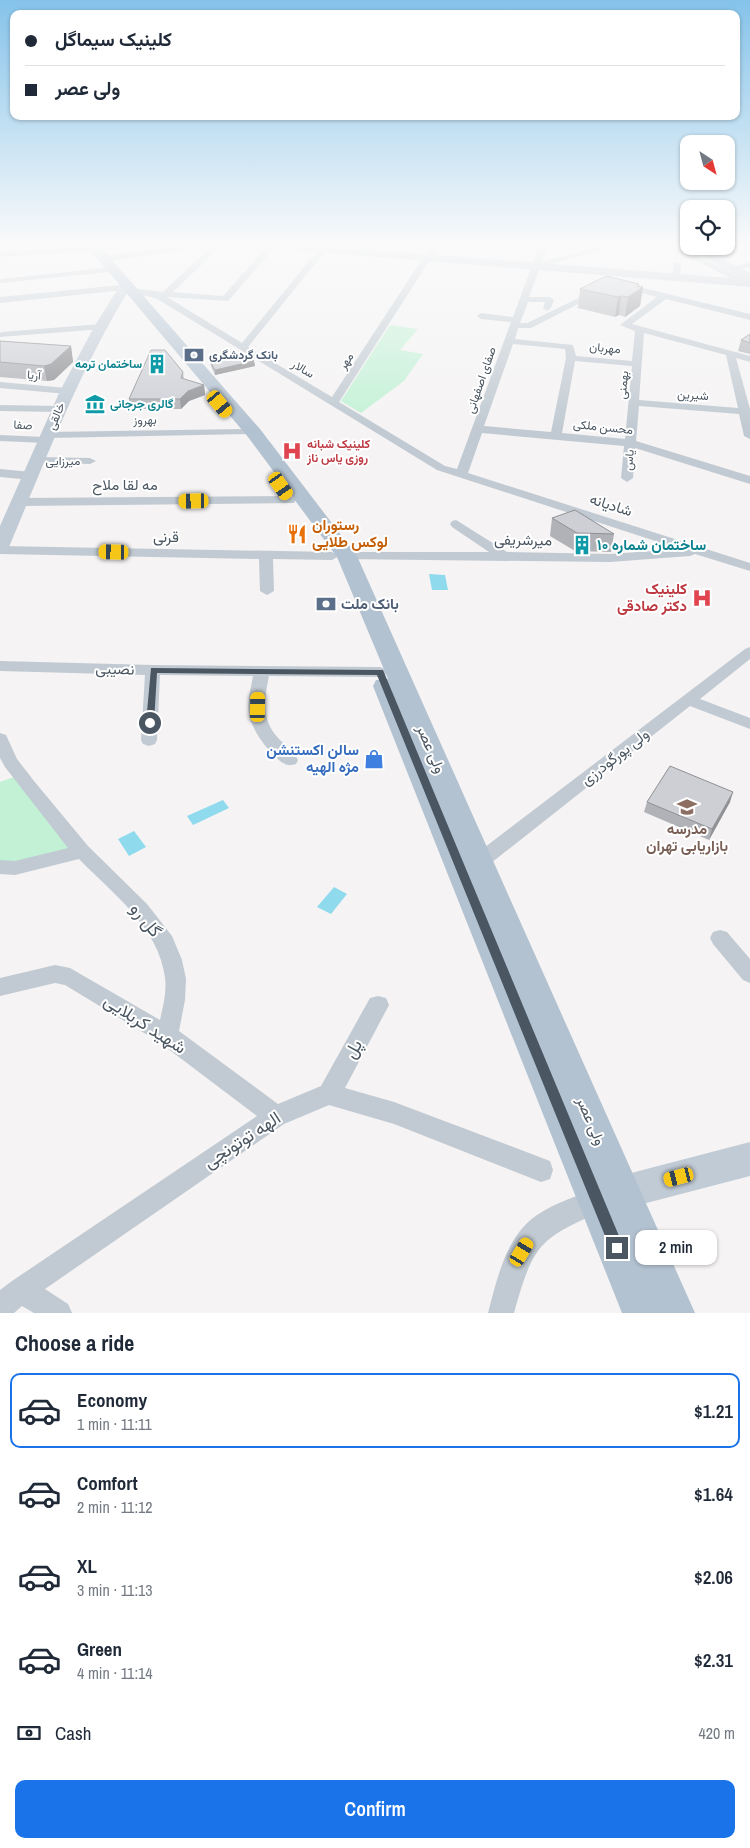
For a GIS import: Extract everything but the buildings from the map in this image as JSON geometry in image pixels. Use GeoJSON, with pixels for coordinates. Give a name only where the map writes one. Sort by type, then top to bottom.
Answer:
{"type":"FeatureCollection","features":[{"type":"Feature","properties":{"kind":"main road","name":"ولی عصر"},"geometry":{"type":"LineString","coordinates":[[137,305],[244,432],[290,500],[340,556],[380,672],[643,1313]]}},
{"type":"Feature","properties":{"kind":"main road","name":"ولی عصر"},"geometry":{"type":"LineString","coordinates":[[138,305],[254,433],[340,556],[479,862],[674,1313]]}},
{"type":"Feature","properties":{"kind":"street","name":"خالقی"},"geometry":{"type":"LineString","coordinates":[[0,549],[58,409],[100,327],[114,305]]}},
{"type":"Feature","properties":{"kind":"street","name":"سالار"},"geometry":{"type":"LineString","coordinates":[[173,305],[441,468],[461,475]]}},
{"type":"Feature","properties":{"kind":"street"},"geometry":{"type":"LineString","coordinates":[[243,347],[277,305]]}},
{"type":"Feature","properties":{"kind":"street","name":"مهر"},"geometry":{"type":"LineString","coordinates":[[334,402],[397,305]]}},
{"type":"Feature","properties":{"kind":"street","name":"صفای اصفهانی"},"geometry":{"type":"LineString","coordinates":[[461,475],[522,305]]}},
{"type":"Feature","properties":{"kind":"street"},"geometry":{"type":"LineString","coordinates":[[481,316],[528,326],[571,305]]}},
{"type":"Feature","properties":{"kind":"street"},"geometry":{"type":"LineString","coordinates":[[652,305],[625,325],[750,359]]}},
{"type":"Feature","properties":{"kind":"street"},"geometry":{"type":"LineString","coordinates":[[688,305],[750,317]]}},
{"type":"Feature","properties":{"kind":"street"},"geometry":{"type":"LineString","coordinates":[[2,335],[100,327]]}},
{"type":"Feature","properties":{"kind":"street","name":"بهمنی"},"geometry":{"type":"LineString","coordinates":[[630,443],[640,330]]}},
{"type":"Feature","properties":{"kind":"street","name":"مهربان"},"geometry":{"type":"LineString","coordinates":[[508,341],[637,364]]}},
{"type":"Feature","properties":{"kind":"street"},"geometry":{"type":"LineString","coordinates":[[556,436],[570,352]]}},
{"type":"Feature","properties":{"kind":"street"},"geometry":{"type":"LineString","coordinates":[[730,354],[747,411],[750,436]]}},
{"type":"Feature","properties":{"kind":"street","name":"آریا"},"geometry":{"type":"LineString","coordinates":[[0,384],[67,390]]}},
{"type":"Feature","properties":{"kind":"street","name":"شیرین"},"geometry":{"type":"LineString","coordinates":[[634,403],[747,411]]}},
{"type":"Feature","properties":{"kind":"street"},"geometry":{"type":"LineString","coordinates":[[0,408],[58,409]]}},
{"type":"Feature","properties":{"kind":"street","name":"محسن ملکی"},"geometry":{"type":"LineString","coordinates":[[477,429],[630,443],[750,480]]}},
{"type":"Feature","properties":{"kind":"street","name":"بهروز"},"geometry":{"type":"LineString","coordinates":[[46,438],[244,432]]}},
{"type":"Feature","properties":{"kind":"street","name":"صفا"},"geometry":{"type":"LineString","coordinates":[[0,438],[46,438]]}},
{"type":"Feature","properties":{"kind":"street","name":"یاس"},"geometry":{"type":"LineString","coordinates":[[627,478],[630,443]]}},
{"type":"Feature","properties":{"kind":"street","name":"میرزایی"},"geometry":{"type":"LineString","coordinates":[[37,460],[90,461]]}},
{"type":"Feature","properties":{"kind":"street"},"geometry":{"type":"LineString","coordinates":[[0,473],[31,476]]}},
{"type":"Feature","properties":{"kind":"street","name":"شادیانه"},"geometry":{"type":"LineString","coordinates":[[461,475],[750,567]]}},
{"type":"Feature","properties":{"kind":"street","name":"مه لقا ملاح"},"geometry":{"type":"LineString","coordinates":[[20,502],[290,500]]}},
{"type":"Feature","properties":{"kind":"street"},"geometry":{"type":"LineString","coordinates":[[456,524],[504,556]]}},
{"type":"Feature","properties":{"kind":"street","name":"قرنی"},"geometry":{"type":"LineString","coordinates":[[0,549],[340,556]]}},
{"type":"Feature","properties":{"kind":"street","name":"میرشریفی"},"geometry":{"type":"LineString","coordinates":[[340,556],[610,558],[699,551]]}},
{"type":"Feature","properties":{"kind":"street"},"geometry":{"type":"LineString","coordinates":[[266,555],[267,591]]}},
{"type":"Feature","properties":{"kind":"street","name":"ولی پورگودرزی"},"geometry":{"type":"LineString","coordinates":[[479,862],[750,652]]}},
{"type":"Feature","properties":{"kind":"street","name":"نصیبی"},"geometry":{"type":"LineString","coordinates":[[0,666],[154,670],[380,672]]}},
{"type":"Feature","properties":{"kind":"street"},"geometry":{"type":"LineString","coordinates":[[149,740],[154,670]]}},
{"type":"Feature","properties":{"kind":"street"},"geometry":{"type":"LineString","coordinates":[[262,671],[258,694],[258,720],[264,731],[290,760]]}},
{"type":"Feature","properties":{"kind":"street"},"geometry":{"type":"LineString","coordinates":[[689,700],[750,724]]}},
{"type":"Feature","properties":{"kind":"street","name":"گل رو"},"geometry":{"type":"LineString","coordinates":[[0,739],[2,748],[24,781],[83,851],[158,930],[168,951],[176,979],[172,1018],[166,1035]]}},
{"type":"Feature","properties":{"kind":"street"},"geometry":{"type":"LineString","coordinates":[[0,866],[15,868],[83,851]]}},
{"type":"Feature","properties":{"kind":"street"},"geometry":{"type":"LineString","coordinates":[[720,938],[750,974]]}},
{"type":"Feature","properties":{"kind":"street","name":"شهید کربلایی"},"geometry":{"type":"LineString","coordinates":[[0,987],[55,974],[70,977],[166,1035],[276,1116]]}},
{"type":"Feature","properties":{"kind":"street","name":"پل"},"geometry":{"type":"LineString","coordinates":[[329,1094],[378,1005]]}},
{"type":"Feature","properties":{"kind":"street"},"geometry":{"type":"LineString","coordinates":[[329,1094],[394,1113],[541,1170]]}},
{"type":"Feature","properties":{"kind":"street","name":"الهه توتونچی"},"geometry":{"type":"LineString","coordinates":[[0,1307],[20,1290],[276,1116],[329,1094]]}},
{"type":"Feature","properties":{"kind":"street"},"geometry":{"type":"LineString","coordinates":[[501,1313],[515,1264],[528,1240],[545,1225],[597,1200],[750,1159]]}},
{"type":"Feature","properties":{"kind":"street"},"geometry":{"type":"LineString","coordinates":[[20,1290],[59,1313]]}},
{"type":"Feature","properties":{"kind":"green space"},"geometry":{"type":"Polygon","coordinates":[[[390,325],[418,329],[400,350],[423,354],[404,381],[361,413],[341,401],[390,325]]]}},
{"type":"Feature","properties":{"kind":"green space"},"geometry":{"type":"Polygon","coordinates":[[[14,777],[71,848],[15,862],[0,861],[0,782],[14,777]]]}},
{"type":"Feature","properties":{"kind":"water"},"geometry":{"type":"Polygon","coordinates":[[[429,574],[445,575],[448,590],[432,590],[429,574]]]}},
{"type":"Feature","properties":{"kind":"water"},"geometry":{"type":"Polygon","coordinates":[[[223,800],[229,808],[193,825],[187,816],[223,800]]]}},
{"type":"Feature","properties":{"kind":"water"},"geometry":{"type":"Polygon","coordinates":[[[134,831],[146,847],[129,856],[118,839],[134,831]]]}},
{"type":"Feature","properties":{"kind":"water"},"geometry":{"type":"Polygon","coordinates":[[[334,887],[347,894],[331,914],[317,907],[334,887]]]}},
{"type":"Feature","properties":{"kind":"place","name":"بانک گردشگری"},"geometry":{"type":"Point","coordinates":[194,355]}},
{"type":"Feature","properties":{"kind":"place","name":"ساختمان ترمه"},"geometry":{"type":"Point","coordinates":[157,364]}},
{"type":"Feature","properties":{"kind":"place","name":"گالری جرجانی"},"geometry":{"type":"Point","coordinates":[95,404]}},
{"type":"Feature","properties":{"kind":"place","name":"کلینیک شبانه روزی یاس ناز"},"geometry":{"type":"Point","coordinates":[292,451]}},
{"type":"Feature","properties":{"kind":"place","name":"رستوران لوکس طلایی"},"geometry":{"type":"Point","coordinates":[297,534]}},
{"type":"Feature","properties":{"kind":"place","name":"ساختمان شماره ۱۰"},"geometry":{"type":"Point","coordinates":[582,545]}},
{"type":"Feature","properties":{"kind":"place","name":"کلینیک دکتر صادقی"},"geometry":{"type":"Point","coordinates":[702,598]}},
{"type":"Feature","properties":{"kind":"place","name":"بانک ملت"},"geometry":{"type":"Point","coordinates":[326,604]}},
{"type":"Feature","properties":{"kind":"place","name":"سالن اکستنشن مژه الهیه"},"geometry":{"type":"Point","coordinates":[374,759]}},
{"type":"Feature","properties":{"kind":"place","name":"مدرسه بازاریابی تهران"},"geometry":{"type":"Point","coordinates":[687,807]}},
{"type":"Feature","properties":{"kind":"route"},"geometry":{"type":"LineString","coordinates":[[150,723],[154,670],[380,672],[617,1248]]}}]}
